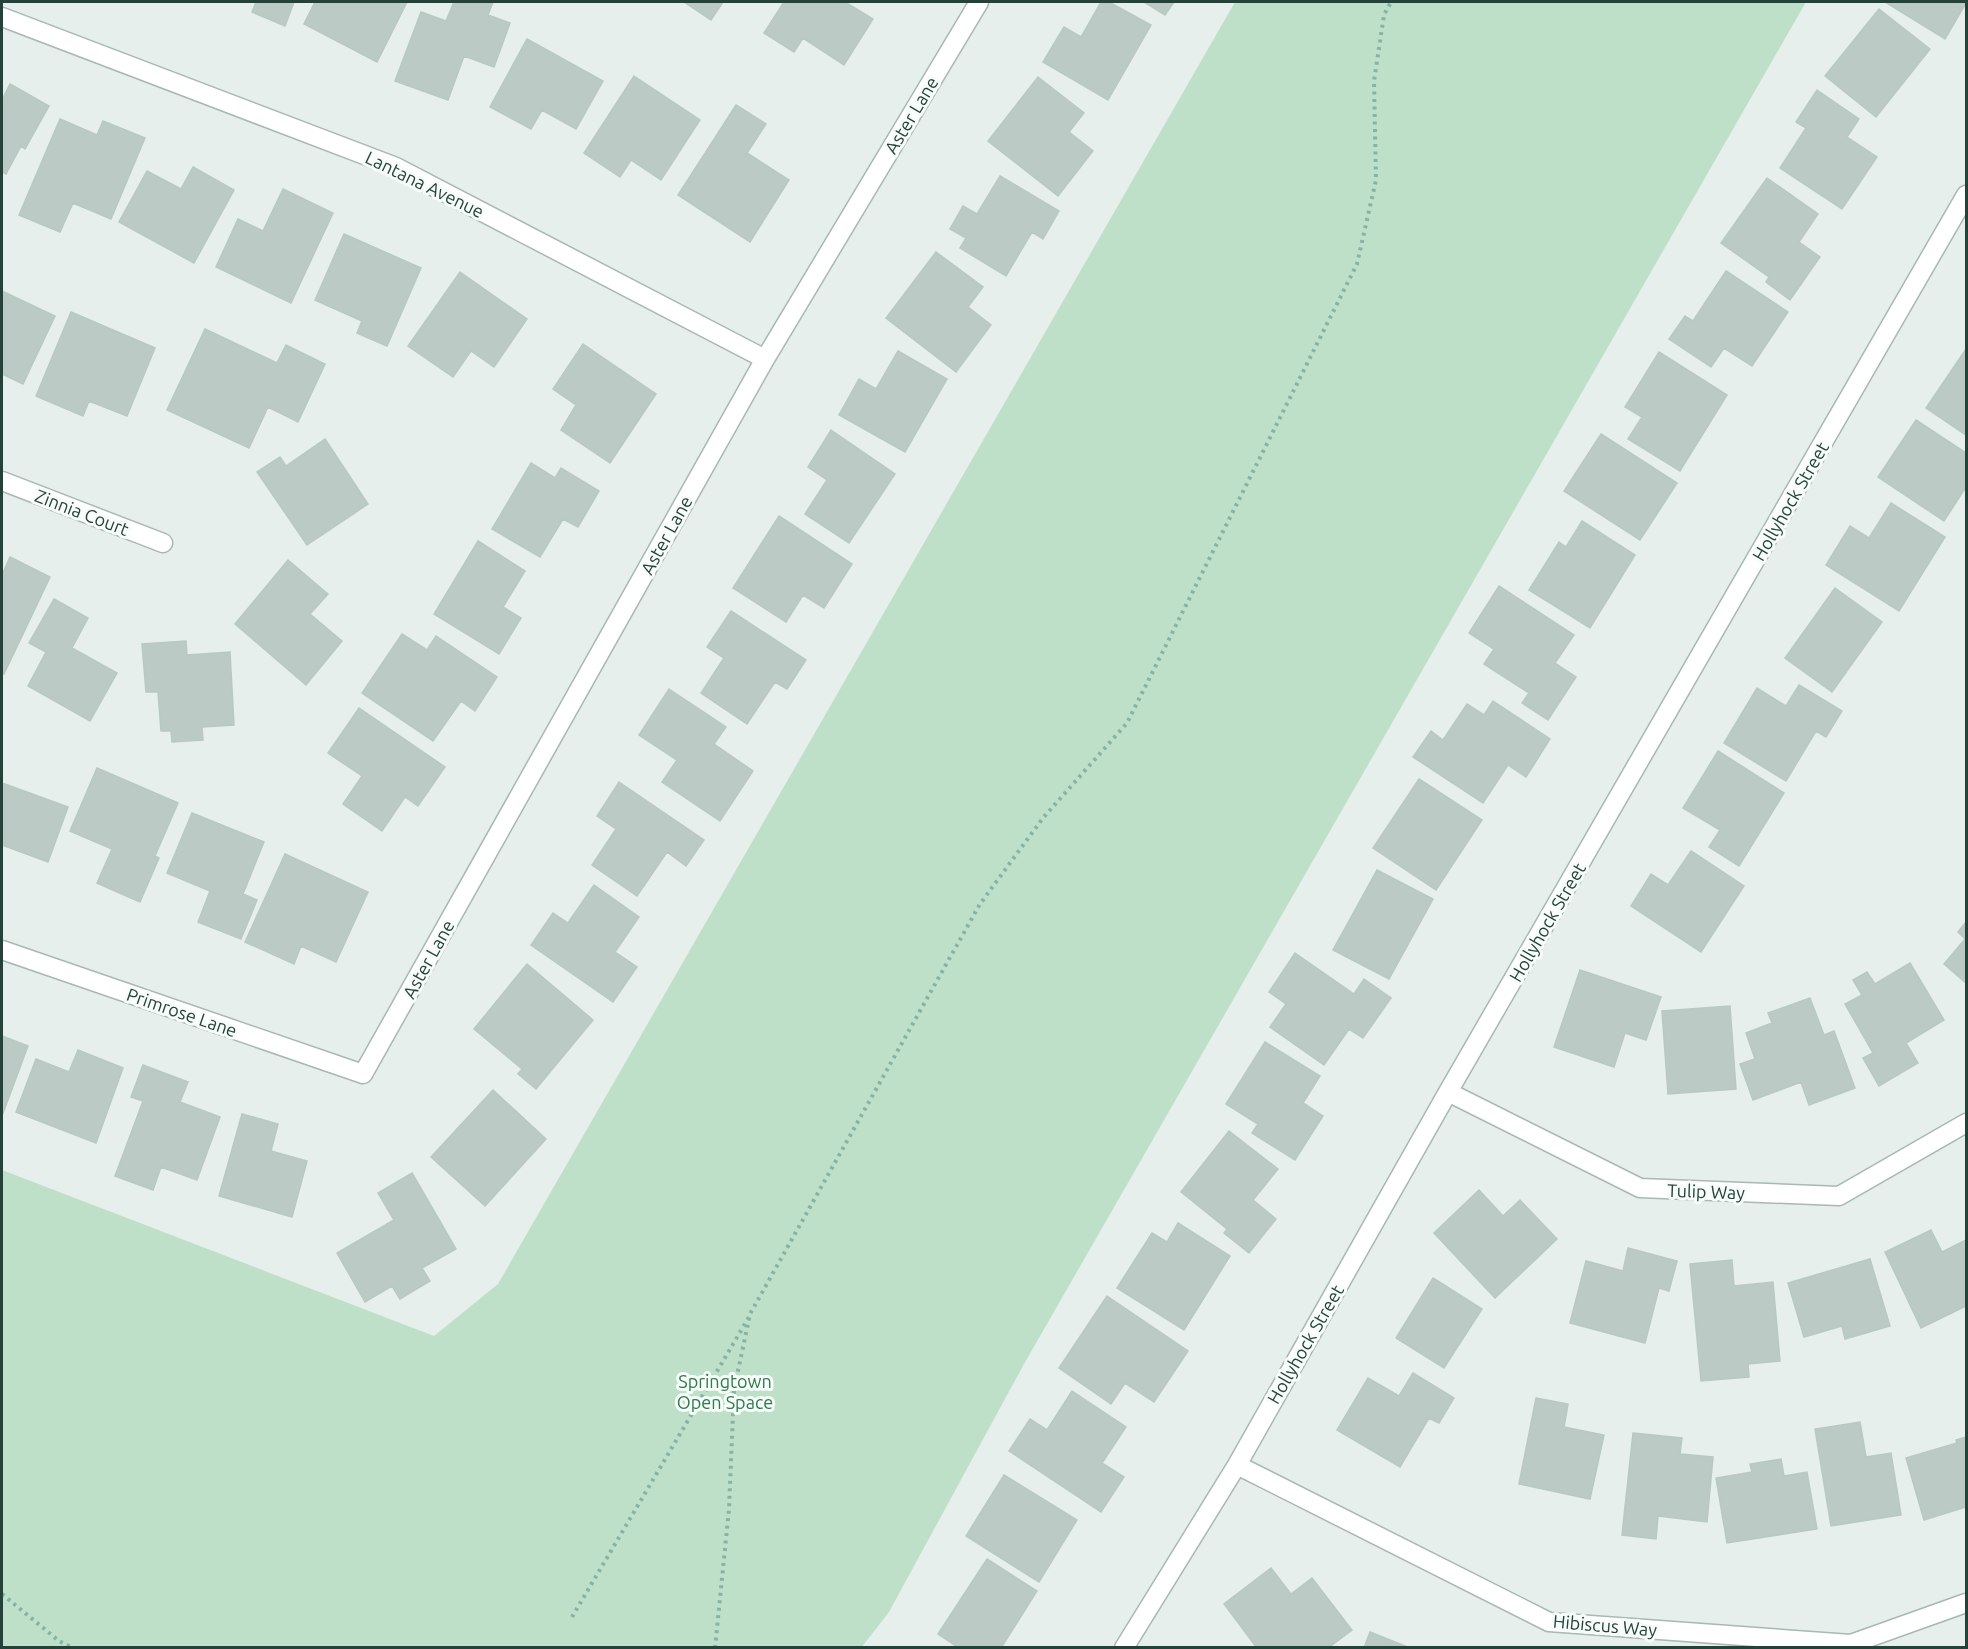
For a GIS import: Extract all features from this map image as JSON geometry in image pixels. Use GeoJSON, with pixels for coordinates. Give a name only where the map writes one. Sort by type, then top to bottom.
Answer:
{"type":"FeatureCollection","features":[{"type":"Feature","properties":{"kind":"street","name":"Aster Lane"},"geometry":{"type":"LineString","coordinates":[[363,1074],[765,359],[979,2]]}},
{"type":"Feature","properties":{"kind":"street","name":"Lantana Avenue"},"geometry":{"type":"LineString","coordinates":[[2,17],[396,167],[765,359]]}},
{"type":"Feature","properties":{"kind":"street","name":"Hollyhock Street"},"geometry":{"type":"LineString","coordinates":[[1124,1647],[1237,1465],[1448,1092],[1966,195]]}},
{"type":"Feature","properties":{"kind":"street","name":"Zinnia Court"},"geometry":{"type":"LineString","coordinates":[[2,481],[163,543]]}},
{"type":"Feature","properties":{"kind":"street","name":"Primrose Lane"},"geometry":{"type":"LineString","coordinates":[[2,950],[363,1074]]}},
{"type":"Feature","properties":{"kind":"street","name":"Tulip Way"},"geometry":{"type":"LineString","coordinates":[[1448,1092],[1640,1188],[1839,1196],[1966,1123]]}},
{"type":"Feature","properties":{"kind":"street","name":"Hibiscus Way"},"geometry":{"type":"LineString","coordinates":[[1237,1465],[1550,1622],[1851,1644],[1966,1603]]}},
{"type":"Feature","properties":{"kind":"path"},"geometry":{"type":"LineString","coordinates":[[572,1617],[750,1314],[980,904],[1043,818],[1127,723],[1159,663],[1357,264],[1376,180],[1374,81],[1384,15],[1391,2]]}},
{"type":"Feature","properties":{"kind":"path"},"geometry":{"type":"LineString","coordinates":[[715,1647],[729,1509],[734,1390],[750,1314]]}},
{"type":"Feature","properties":{"kind":"path"},"geometry":{"type":"LineString","coordinates":[[2,1594],[59,1641],[73,1647]]}},
{"type":"Feature","properties":{"kind":"green space","name":"Springtown Open Space"},"geometry":{"type":"Polygon","coordinates":[[[1235,2],[1806,2],[1024,1364],[889,1612],[861,1648],[2,1647],[2,1170],[434,1336],[498,1284],[1235,2]]]}},
{"type":"Feature","properties":{"kind":"building"},"geometry":{"type":"Polygon","coordinates":[[[256,2],[294,2],[285,26],[252,12],[256,2]]]}},
{"type":"Feature","properties":{"kind":"building"},"geometry":{"type":"Polygon","coordinates":[[[315,2],[407,2],[377,62],[304,24],[315,2]]]}},
{"type":"Feature","properties":{"kind":"building"},"geometry":{"type":"Polygon","coordinates":[[[454,2],[493,2],[488,15],[510,23],[494,67],[464,56],[448,100],[395,81],[421,12],[446,21],[454,2]]]}},
{"type":"Feature","properties":{"kind":"building"},"geometry":{"type":"Polygon","coordinates":[[[684,2],[723,2],[711,20],[684,2]]]}},
{"type":"Feature","properties":{"kind":"building"},"geometry":{"type":"Polygon","coordinates":[[[784,2],[845,2],[873,19],[844,65],[803,38],[794,52],[764,33],[784,2]]]}},
{"type":"Feature","properties":{"kind":"building"},"geometry":{"type":"Polygon","coordinates":[[[1101,2],[1109,2],[1151,25],[1108,100],[1043,62],[1064,27],[1081,37],[1101,2]]]}},
{"type":"Feature","properties":{"kind":"building"},"geometry":{"type":"Polygon","coordinates":[[[1144,2],[1174,2],[1165,15],[1144,2]]]}},
{"type":"Feature","properties":{"kind":"building"},"geometry":{"type":"Polygon","coordinates":[[[1885,2],[1966,2],[1966,3],[1945,39],[1885,2]]]}},
{"type":"Feature","properties":{"kind":"building"},"geometry":{"type":"Polygon","coordinates":[[[1879,9],[1930,49],[1876,117],[1825,76],[1879,9]]]}},
{"type":"Feature","properties":{"kind":"building"},"geometry":{"type":"Polygon","coordinates":[[[527,39],[603,81],[576,129],[542,110],[531,129],[490,107],[527,39]]]}},
{"type":"Feature","properties":{"kind":"building"},"geometry":{"type":"Polygon","coordinates":[[[634,76],[700,120],[661,180],[631,160],[620,177],[584,153],[634,76]]]}},
{"type":"Feature","properties":{"kind":"building"},"geometry":{"type":"Polygon","coordinates":[[[1038,77],[1084,113],[1069,132],[1093,151],[1058,196],[988,141],[1038,77]]]}},
{"type":"Feature","properties":{"kind":"building"},"geometry":{"type":"Polygon","coordinates":[[[10,84],[49,106],[25,149],[21,146],[6,174],[2,172],[2,100],[10,84]]]}},
{"type":"Feature","properties":{"kind":"building"},"geometry":{"type":"Polygon","coordinates":[[[1817,90],[1859,119],[1847,137],[1877,157],[1842,209],[1780,168],[1806,128],[1796,122],[1817,90]]]}},
{"type":"Feature","properties":{"kind":"building"},"geometry":{"type":"Polygon","coordinates":[[[736,105],[766,124],[747,153],[789,180],[750,242],[678,195],[736,105]]]}},
{"type":"Feature","properties":{"kind":"building"},"geometry":{"type":"Polygon","coordinates":[[[60,119],[97,135],[103,121],[145,138],[111,219],[73,203],[60,232],[19,215],[60,119]]]}},
{"type":"Feature","properties":{"kind":"building"},"geometry":{"type":"Polygon","coordinates":[[[193,167],[234,190],[194,263],[119,222],[147,171],[181,189],[193,167]]]}},
{"type":"Feature","properties":{"kind":"building"},"geometry":{"type":"Polygon","coordinates":[[[1000,176],[1059,211],[1043,239],[1032,232],[1006,276],[960,248],[966,238],[950,229],[963,206],[977,214],[1000,176]]]}},
{"type":"Feature","properties":{"kind":"building"},"geometry":{"type":"Polygon","coordinates":[[[1767,178],[1818,214],[1799,242],[1820,257],[1790,300],[1766,282],[1769,277],[1721,243],[1767,178]]]}},
{"type":"Feature","properties":{"kind":"building"},"geometry":{"type":"Polygon","coordinates":[[[283,189],[333,213],[291,303],[216,267],[238,219],[263,231],[283,189]]]}},
{"type":"Feature","properties":{"kind":"building"},"geometry":{"type":"Polygon","coordinates":[[[344,234],[421,268],[387,346],[357,333],[362,321],[315,300],[344,234]]]}},
{"type":"Feature","properties":{"kind":"building"},"geometry":{"type":"Polygon","coordinates":[[[936,252],[983,287],[968,307],[991,325],[956,372],[886,318],[936,252]]]}},
{"type":"Feature","properties":{"kind":"building"},"geometry":{"type":"Polygon","coordinates":[[[1726,271],[1788,312],[1752,366],[1724,348],[1711,367],[1669,339],[1685,316],[1693,321],[1726,271]]]}},
{"type":"Feature","properties":{"kind":"building"},"geometry":{"type":"Polygon","coordinates":[[[460,272],[527,319],[494,367],[471,351],[453,377],[408,346],[460,272]]]}},
{"type":"Feature","properties":{"kind":"building"},"geometry":{"type":"Polygon","coordinates":[[[2,291],[55,316],[23,384],[2,374],[2,291]]]}},
{"type":"Feature","properties":{"kind":"building"},"geometry":{"type":"Polygon","coordinates":[[[71,312],[155,348],[127,416],[89,401],[83,416],[36,396],[71,312]]]}},
{"type":"Feature","properties":{"kind":"building"},"geometry":{"type":"Polygon","coordinates":[[[205,329],[277,363],[286,345],[325,364],[298,422],[268,407],[249,448],[167,410],[205,329]]]}},
{"type":"Feature","properties":{"kind":"building"},"geometry":{"type":"Polygon","coordinates":[[[583,344],[656,394],[610,463],[561,430],[576,405],[553,389],[583,344]]]}},
{"type":"Feature","properties":{"kind":"building"},"geometry":{"type":"Polygon","coordinates":[[[1966,349],[1966,435],[1926,408],[1966,349]]]}},
{"type":"Feature","properties":{"kind":"building"},"geometry":{"type":"Polygon","coordinates":[[[898,351],[947,379],[905,452],[839,415],[859,379],[876,389],[898,351]]]}},
{"type":"Feature","properties":{"kind":"building"},"geometry":{"type":"Polygon","coordinates":[[[1659,352],[1727,395],[1680,471],[1628,439],[1642,417],[1625,407],[1659,352]]]}},
{"type":"Feature","properties":{"kind":"building"},"geometry":{"type":"Polygon","coordinates":[[[1916,420],[1966,453],[1966,487],[1944,521],[1878,477],[1916,420]]]}},
{"type":"Feature","properties":{"kind":"building"},"geometry":{"type":"Polygon","coordinates":[[[831,430],[895,474],[849,543],[805,514],[827,480],[808,467],[831,430]]]}},
{"type":"Feature","properties":{"kind":"building"},"geometry":{"type":"Polygon","coordinates":[[[1601,434],[1677,483],[1640,540],[1564,491],[1601,434]]]}},
{"type":"Feature","properties":{"kind":"building"},"geometry":{"type":"Polygon","coordinates":[[[325,439],[368,504],[307,545],[257,472],[280,457],[286,466],[325,439]]]}},
{"type":"Feature","properties":{"kind":"building"},"geometry":{"type":"Polygon","coordinates":[[[531,463],[555,478],[561,468],[599,491],[578,527],[563,519],[540,557],[492,529],[531,463]]]}},
{"type":"Feature","properties":{"kind":"building"},"geometry":{"type":"Polygon","coordinates":[[[1891,503],[1945,537],[1899,611],[1826,565],[1850,526],[1869,538],[1891,503]]]}},
{"type":"Feature","properties":{"kind":"building"},"geometry":{"type":"Polygon","coordinates":[[[779,516],[852,564],[824,608],[803,595],[786,622],[733,588],[779,516]]]}},
{"type":"Feature","properties":{"kind":"building"},"geometry":{"type":"Polygon","coordinates":[[[1582,521],[1635,555],[1590,628],[1529,590],[1559,542],[1566,547],[1582,521]]]}},
{"type":"Feature","properties":{"kind":"building"},"geometry":{"type":"Polygon","coordinates":[[[478,541],[525,571],[503,607],[521,618],[499,654],[434,614],[478,541]]]}},
{"type":"Feature","properties":{"kind":"building"},"geometry":{"type":"Polygon","coordinates":[[[10,557],[50,577],[4,674],[2,672],[2,575],[10,557]]]}},
{"type":"Feature","properties":{"kind":"building"},"geometry":{"type":"Polygon","coordinates":[[[288,560],[328,594],[310,614],[342,641],[306,685],[235,624],[288,560]]]}},
{"type":"Feature","properties":{"kind":"building"},"geometry":{"type":"Polygon","coordinates":[[[1499,586],[1574,635],[1555,663],[1576,677],[1548,720],[1522,703],[1529,693],[1484,664],[1494,649],[1469,633],[1499,586]]]}},
{"type":"Feature","properties":{"kind":"building"},"geometry":{"type":"Polygon","coordinates":[[[1835,588],[1882,622],[1832,692],[1785,658],[1835,588]]]}},
{"type":"Feature","properties":{"kind":"building"},"geometry":{"type":"Polygon","coordinates":[[[54,599],[88,618],[72,648],[117,673],[90,721],[28,686],[46,652],[29,643],[54,599]]]}},
{"type":"Feature","properties":{"kind":"building"},"geometry":{"type":"Polygon","coordinates":[[[731,611],[806,660],[787,689],[775,682],[747,724],[701,693],[724,658],[707,647],[731,611]]]}},
{"type":"Feature","properties":{"kind":"building"},"geometry":{"type":"Polygon","coordinates":[[[402,634],[427,650],[436,636],[497,677],[475,711],[461,701],[433,741],[362,693],[402,634]]]}},
{"type":"Feature","properties":{"kind":"building"},"geometry":{"type":"Polygon","coordinates":[[[186,641],[187,655],[230,652],[234,725],[202,727],[203,740],[172,742],[171,731],[161,731],[158,692],[146,692],[142,644],[186,641]]]}},
{"type":"Feature","properties":{"kind":"building"},"geometry":{"type":"Polygon","coordinates":[[[1799,685],[1842,711],[1826,737],[1816,731],[1786,781],[1724,743],[1757,688],[1786,706],[1799,685]]]}},
{"type":"Feature","properties":{"kind":"building"},"geometry":{"type":"Polygon","coordinates":[[[669,689],[726,727],[714,744],[753,771],[720,821],[662,782],[677,760],[639,735],[669,689]]]}},
{"type":"Feature","properties":{"kind":"building"},"geometry":{"type":"Polygon","coordinates":[[[1493,701],[1550,739],[1526,777],[1508,765],[1483,803],[1413,757],[1431,731],[1443,740],[1467,704],[1484,715],[1493,701]]]}},
{"type":"Feature","properties":{"kind":"building"},"geometry":{"type":"Polygon","coordinates":[[[359,708],[445,767],[418,806],[405,797],[382,831],[343,804],[362,776],[328,753],[359,708]]]}},
{"type":"Feature","properties":{"kind":"building"},"geometry":{"type":"Polygon","coordinates":[[[1718,751],[1784,793],[1739,866],[1709,847],[1720,830],[1683,808],[1718,751]]]}},
{"type":"Feature","properties":{"kind":"building"},"geometry":{"type":"Polygon","coordinates":[[[97,768],[178,803],[155,856],[159,858],[140,902],[97,883],[112,849],[70,831],[97,768]]]}},
{"type":"Feature","properties":{"kind":"building"},"geometry":{"type":"Polygon","coordinates":[[[1419,779],[1482,820],[1436,890],[1373,848],[1419,779]]]}},
{"type":"Feature","properties":{"kind":"building"},"geometry":{"type":"Polygon","coordinates":[[[619,782],[704,840],[686,866],[667,852],[637,896],[592,865],[616,829],[597,816],[619,782]]]}},
{"type":"Feature","properties":{"kind":"building"},"geometry":{"type":"Polygon","coordinates":[[[2,783],[68,807],[48,862],[2,845],[2,783]]]}},
{"type":"Feature","properties":{"kind":"building"},"geometry":{"type":"Polygon","coordinates":[[[192,813],[264,842],[243,894],[257,900],[241,939],[198,922],[210,891],[167,873],[192,813]]]}},
{"type":"Feature","properties":{"kind":"building"},"geometry":{"type":"Polygon","coordinates":[[[1691,851],[1744,886],[1701,952],[1631,906],[1651,874],[1668,885],[1691,851]]]}},
{"type":"Feature","properties":{"kind":"building"},"geometry":{"type":"Polygon","coordinates":[[[285,854],[368,892],[336,962],[301,946],[294,964],[245,942],[285,854]]]}},
{"type":"Feature","properties":{"kind":"building"},"geometry":{"type":"Polygon","coordinates":[[[1377,870],[1433,899],[1389,979],[1333,950],[1377,870]]]}},
{"type":"Feature","properties":{"kind":"building"},"geometry":{"type":"Polygon","coordinates":[[[594,885],[639,917],[615,952],[637,967],[613,1002],[531,945],[553,913],[568,923],[594,885]]]}},
{"type":"Feature","properties":{"kind":"building"},"geometry":{"type":"Polygon","coordinates":[[[1966,922],[1966,983],[1944,964],[1965,939],[1958,932],[1966,922]]]}},
{"type":"Feature","properties":{"kind":"building"},"geometry":{"type":"Polygon","coordinates":[[[1295,953],[1354,994],[1364,979],[1391,998],[1363,1038],[1349,1029],[1324,1065],[1270,1027],[1286,1004],[1269,992],[1295,953]]]}},
{"type":"Feature","properties":{"kind":"building"},"geometry":{"type":"Polygon","coordinates":[[[1910,963],[1944,1020],[1906,1043],[1918,1063],[1879,1086],[1863,1058],[1873,1053],[1845,1004],[1862,995],[1853,980],[1867,972],[1875,984],[1910,963]]]}},
{"type":"Feature","properties":{"kind":"building"},"geometry":{"type":"Polygon","coordinates":[[[527,964],[593,1020],[536,1089],[518,1074],[522,1069],[474,1029],[527,964]]]}},
{"type":"Feature","properties":{"kind":"building"},"geometry":{"type":"Polygon","coordinates":[[[1580,970],[1661,997],[1646,1040],[1625,1033],[1614,1067],[1554,1047],[1580,970]]]}},
{"type":"Feature","properties":{"kind":"building"},"geometry":{"type":"Polygon","coordinates":[[[1810,998],[1824,1035],[1834,1031],[1855,1088],[1809,1105],[1801,1082],[1753,1100],[1740,1064],[1755,1059],[1746,1033],[1772,1023],[1768,1013],[1810,998]]]}},
{"type":"Feature","properties":{"kind":"building"},"geometry":{"type":"Polygon","coordinates":[[[1730,1006],[1736,1089],[1668,1094],[1662,1011],[1730,1006]]]}},
{"type":"Feature","properties":{"kind":"building"},"geometry":{"type":"Polygon","coordinates":[[[2,1036],[28,1046],[2,1116],[2,1036]]]}},
{"type":"Feature","properties":{"kind":"building"},"geometry":{"type":"Polygon","coordinates":[[[1265,1042],[1320,1076],[1303,1103],[1323,1116],[1295,1160],[1252,1133],[1258,1124],[1226,1104],[1265,1042]]]}},
{"type":"Feature","properties":{"kind":"building"},"geometry":{"type":"Polygon","coordinates":[[[78,1050],[123,1068],[96,1143],[16,1112],[36,1059],[69,1072],[78,1050]]]}},
{"type":"Feature","properties":{"kind":"building"},"geometry":{"type":"Polygon","coordinates":[[[143,1065],[188,1082],[180,1102],[220,1117],[197,1180],[161,1167],[153,1190],[115,1176],[143,1101],[131,1097],[143,1065]]]}},
{"type":"Feature","properties":{"kind":"building"},"geometry":{"type":"Polygon","coordinates":[[[493,1090],[546,1139],[485,1206],[431,1157],[493,1090]]]}},
{"type":"Feature","properties":{"kind":"building"},"geometry":{"type":"Polygon","coordinates":[[[242,1114],[278,1124],[271,1151],[307,1161],[292,1217],[219,1196],[242,1114]]]}},
{"type":"Feature","properties":{"kind":"building"},"geometry":{"type":"Polygon","coordinates":[[[1229,1131],[1278,1169],[1253,1200],[1276,1219],[1249,1253],[1224,1233],[1227,1229],[1181,1192],[1229,1131]]]}},
{"type":"Feature","properties":{"kind":"building"},"geometry":{"type":"Polygon","coordinates":[[[412,1173],[456,1249],[422,1268],[430,1281],[400,1299],[392,1286],[365,1302],[337,1253],[394,1220],[378,1193],[412,1173]]]}},
{"type":"Feature","properties":{"kind":"building"},"geometry":{"type":"Polygon","coordinates":[[[1479,1190],[1503,1216],[1520,1200],[1557,1239],[1495,1298],[1434,1233],[1479,1190]]]}},
{"type":"Feature","properties":{"kind":"building"},"geometry":{"type":"Polygon","coordinates":[[[1178,1223],[1230,1256],[1184,1330],[1117,1288],[1152,1233],[1167,1242],[1178,1223]]]}},
{"type":"Feature","properties":{"kind":"building"},"geometry":{"type":"Polygon","coordinates":[[[1931,1230],[1942,1252],[1966,1240],[1966,1306],[1921,1328],[1885,1252],[1931,1230]]]}},
{"type":"Feature","properties":{"kind":"building"},"geometry":{"type":"Polygon","coordinates":[[[1628,1248],[1677,1261],[1669,1291],[1659,1288],[1645,1343],[1570,1323],[1586,1261],[1623,1271],[1628,1248]]]}},
{"type":"Feature","properties":{"kind":"building"},"geometry":{"type":"Polygon","coordinates":[[[1870,1259],[1890,1326],[1845,1339],[1842,1326],[1804,1337],[1788,1283],[1870,1259]]]}},
{"type":"Feature","properties":{"kind":"building"},"geometry":{"type":"Polygon","coordinates":[[[1732,1260],[1734,1286],[1773,1282],[1780,1361],[1748,1364],[1749,1377],[1701,1381],[1690,1264],[1732,1260]]]}},
{"type":"Feature","properties":{"kind":"building"},"geometry":{"type":"Polygon","coordinates":[[[1433,1278],[1482,1309],[1444,1368],[1396,1338],[1433,1278]]]}},
{"type":"Feature","properties":{"kind":"building"},"geometry":{"type":"Polygon","coordinates":[[[1107,1296],[1188,1351],[1154,1402],[1125,1383],[1111,1404],[1059,1368],[1107,1296]]]}},
{"type":"Feature","properties":{"kind":"building"},"geometry":{"type":"Polygon","coordinates":[[[1413,1373],[1454,1398],[1439,1423],[1429,1418],[1400,1467],[1337,1430],[1368,1378],[1399,1396],[1413,1373]]]}},
{"type":"Feature","properties":{"kind":"building"},"geometry":{"type":"Polygon","coordinates":[[[1072,1391],[1126,1427],[1102,1463],[1124,1477],[1101,1512],[1009,1451],[1030,1419],[1047,1430],[1072,1391]]]}},
{"type":"Feature","properties":{"kind":"building"},"geometry":{"type":"Polygon","coordinates":[[[1536,1398],[1568,1404],[1564,1427],[1604,1435],[1590,1499],[1519,1484],[1536,1398]]]}},
{"type":"Feature","properties":{"kind":"building"},"geometry":{"type":"Polygon","coordinates":[[[1860,1422],[1866,1457],[1891,1453],[1901,1515],[1831,1526],[1815,1429],[1860,1422]]]}},
{"type":"Feature","properties":{"kind":"building"},"geometry":{"type":"Polygon","coordinates":[[[1633,1433],[1682,1438],[1680,1454],[1713,1457],[1707,1522],[1658,1516],[1656,1539],[1622,1535],[1633,1433]]]}},
{"type":"Feature","properties":{"kind":"building"},"geometry":{"type":"Polygon","coordinates":[[[1966,1437],[1966,1507],[1924,1520],[1906,1458],[1957,1443],[1956,1440],[1966,1437]]]}},
{"type":"Feature","properties":{"kind":"building"},"geometry":{"type":"Polygon","coordinates":[[[1781,1459],[1784,1476],[1807,1472],[1817,1529],[1727,1543],[1716,1478],[1752,1472],[1750,1464],[1781,1459]]]}},
{"type":"Feature","properties":{"kind":"building"},"geometry":{"type":"Polygon","coordinates":[[[1004,1475],[1077,1520],[1039,1582],[966,1536],[1004,1475]]]}},
{"type":"Feature","properties":{"kind":"building"},"geometry":{"type":"Polygon","coordinates":[[[987,1559],[1037,1591],[1001,1648],[959,1648],[938,1634],[987,1559]]]}},
{"type":"Feature","properties":{"kind":"building"},"geometry":{"type":"Polygon","coordinates":[[[1271,1568],[1291,1594],[1312,1578],[1352,1630],[1328,1648],[1257,1648],[1224,1604],[1271,1568]]]}},
{"type":"Feature","properties":{"kind":"building"},"geometry":{"type":"Polygon","coordinates":[[[1370,1632],[1410,1648],[1364,1648],[1370,1632]]]}}]}
